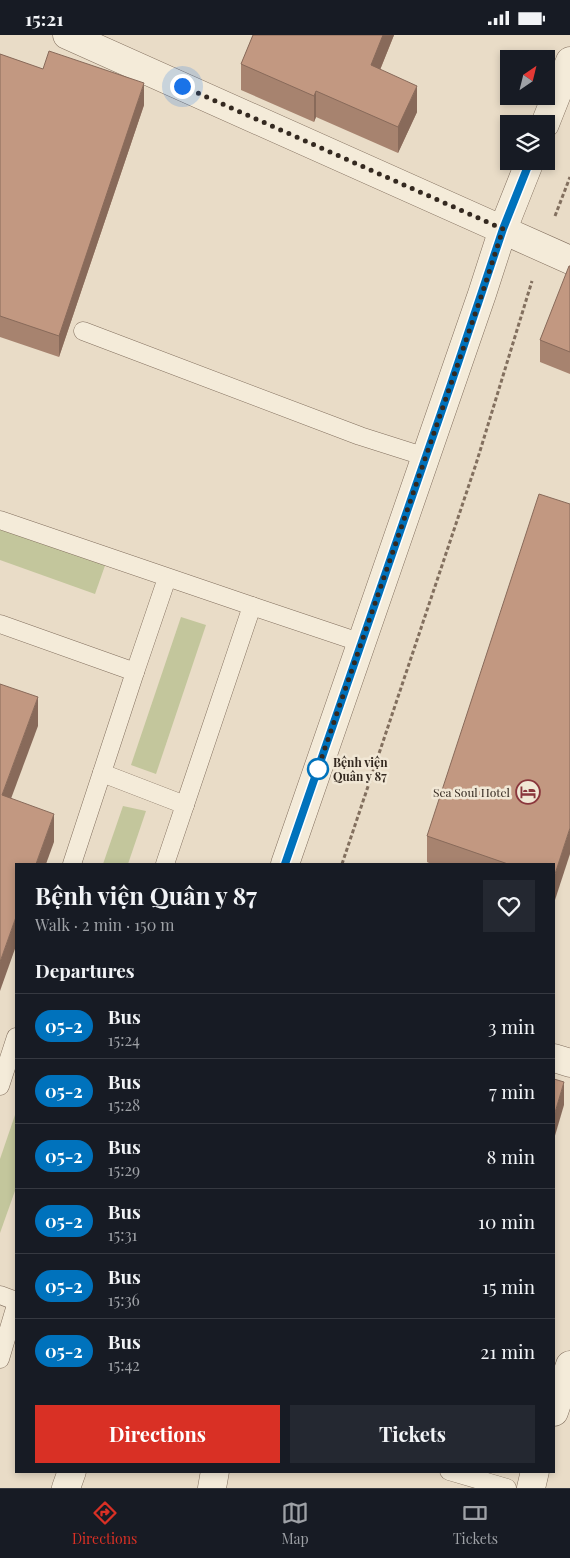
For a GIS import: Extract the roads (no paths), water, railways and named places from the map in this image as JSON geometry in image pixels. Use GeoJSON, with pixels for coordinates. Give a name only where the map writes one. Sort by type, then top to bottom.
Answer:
{"type":"FeatureCollection","features":[{"type":"Feature","properties":{"kind":"street"},"geometry":{"type":"LineString","coordinates":[[73,36],[570,260]]}},
{"type":"Feature","properties":{"kind":"street"},"geometry":{"type":"LineString","coordinates":[[549,115],[570,61]]}},
{"type":"Feature","properties":{"kind":"street"},"geometry":{"type":"LineString","coordinates":[[285,863],[503,229],[526,170]]}},
{"type":"Feature","properties":{"kind":"street"},"geometry":{"type":"LineString","coordinates":[[555,1058],[570,1063]]}},
{"type":"Feature","properties":{"kind":"street"},"geometry":{"type":"LineString","coordinates":[[555,1409],[568,1376]]}},
{"type":"Feature","properties":{"kind":"street"},"geometry":{"type":"LineString","coordinates":[[66,1488],[71,1473]]}},
{"type":"Feature","properties":{"kind":"street"},"geometry":{"type":"LineString","coordinates":[[212,1488],[215,1473]]}},
{"type":"Feature","properties":{"kind":"street"},"geometry":{"type":"LineString","coordinates":[[531,1488],[535,1473]]}},
{"type":"Feature","properties":{"kind":"lane"},"geometry":{"type":"LineString","coordinates":[[83,331],[360,435],[426,457]]}},
{"type":"Feature","properties":{"kind":"lane"},"geometry":{"type":"LineString","coordinates":[[0,520],[362,643]]}},
{"type":"Feature","properties":{"kind":"lane"},"geometry":{"type":"LineString","coordinates":[[72,863],[167,578]]}},
{"type":"Feature","properties":{"kind":"lane"},"geometry":{"type":"LineString","coordinates":[[165,863],[252,606]]}},
{"type":"Feature","properties":{"kind":"lane"},"geometry":{"type":"LineString","coordinates":[[0,624],[136,672]]}},
{"type":"Feature","properties":{"kind":"lane"},"geometry":{"type":"LineString","coordinates":[[102,773],[185,805]]}},
{"type":"Feature","properties":{"kind":"lane"},"geometry":{"type":"LineString","coordinates":[[0,1086],[13,1065],[15,1046]]}},
{"type":"Feature","properties":{"kind":"lane"},"geometry":{"type":"LineString","coordinates":[[0,1295],[15,1301]]}},
{"type":"Feature","properties":{"kind":"lane"},"geometry":{"type":"LineString","coordinates":[[0,1359],[15,1308]]}},
{"type":"Feature","properties":{"kind":"lane"},"geometry":{"type":"LineString","coordinates":[[456,1473],[507,1488]]}},
{"type":"Feature","properties":{"kind":"place","name":"Bệnh viện Quân y 87"},"geometry":{"type":"Point","coordinates":[318,769]}},
{"type":"Feature","properties":{"kind":"place","name":"Sea Soul Hotel"},"geometry":{"type":"Point","coordinates":[528,792]}}]}
